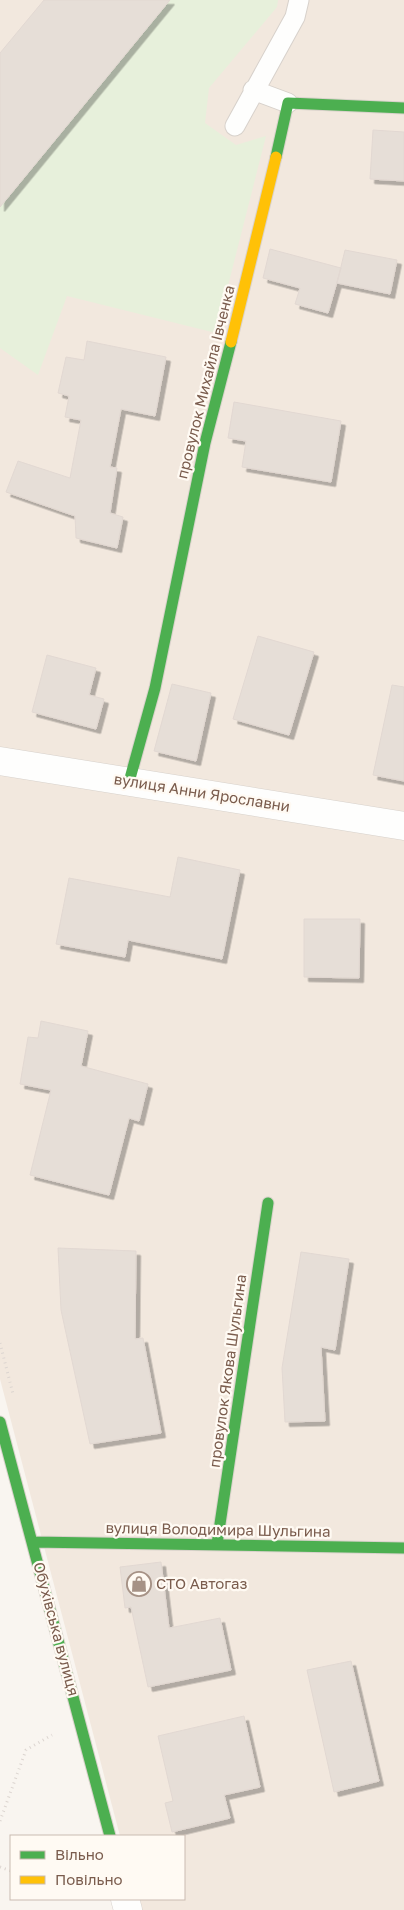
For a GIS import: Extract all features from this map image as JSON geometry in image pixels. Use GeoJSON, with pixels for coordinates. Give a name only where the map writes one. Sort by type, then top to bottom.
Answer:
{"type":"FeatureCollection","features":[{"type":"Feature","properties":{"kind":"street"},"geometry":{"type":"LineString","coordinates":[[288,103],[404,108]]}},
{"type":"Feature","properties":{"kind":"street","name":"провулок Михайла Івченка"},"geometry":{"type":"LineString","coordinates":[[129,782],[155,688],[205,443],[255,246],[288,103]]}},
{"type":"Feature","properties":{"kind":"street","name":"вулиця Анни Ярославни"},"geometry":{"type":"LineString","coordinates":[[0,761],[404,826]]}},
{"type":"Feature","properties":{"kind":"street","name":"провулок Якова Шульгина"},"geometry":{"type":"LineString","coordinates":[[217,1544],[268,1203]]}},
{"type":"Feature","properties":{"kind":"street","name":"Обухівська вулиця"},"geometry":{"type":"LineString","coordinates":[[0,1422],[80,1717],[110,1835]]}},
{"type":"Feature","properties":{"kind":"street","name":"вулиця Володимира Шульгина"},"geometry":{"type":"LineString","coordinates":[[32,1542],[404,1548]]}},
{"type":"Feature","properties":{"kind":"lane"},"geometry":{"type":"LineString","coordinates":[[235,126],[253,90],[295,17],[299,0]]}},
{"type":"Feature","properties":{"kind":"lane"},"geometry":{"type":"LineString","coordinates":[[253,90],[288,103]]}},
{"type":"Feature","properties":{"kind":"path"},"geometry":{"type":"LineString","coordinates":[[0,1821],[26,1750],[80,1717]]}},
{"type":"Feature","properties":{"kind":"shaded area"},"geometry":{"type":"Polygon","coordinates":[[[0,0],[404,0],[404,1910],[139,1910],[136,1900],[185,1900],[185,1835],[120,1835],[0,1379],[0,0]]]}},
{"type":"Feature","properties":{"kind":"green space"},"geometry":{"type":"Polygon","coordinates":[[[170,0],[278,0],[277,7],[209,88],[205,123],[236,145],[266,136],[216,333],[67,296],[38,375],[0,348],[0,207],[170,0]]]}},
{"type":"Feature","properties":{"kind":"building"},"geometry":{"type":"Polygon","coordinates":[[[44,0],[170,0],[0,207],[0,53],[44,0]]]}},
{"type":"Feature","properties":{"kind":"building"},"geometry":{"type":"Polygon","coordinates":[[[373,130],[404,132],[404,181],[370,179],[373,130]]]}},
{"type":"Feature","properties":{"kind":"building"},"geometry":{"type":"Polygon","coordinates":[[[270,249],[341,268],[328,313],[295,304],[300,288],[263,278],[270,249]]]}},
{"type":"Feature","properties":{"kind":"building"},"geometry":{"type":"Polygon","coordinates":[[[345,250],[397,260],[390,294],[337,283],[345,250]]]}},
{"type":"Feature","properties":{"kind":"building"},"geometry":{"type":"Polygon","coordinates":[[[87,341],[166,357],[155,416],[121,409],[110,467],[117,468],[110,513],[123,517],[117,548],[76,538],[75,516],[6,492],[18,461],[70,478],[81,420],[65,417],[69,396],[58,393],[66,357],[84,360],[87,341]]]}},
{"type":"Feature","properties":{"kind":"building"},"geometry":{"type":"Polygon","coordinates":[[[234,402],[341,421],[331,482],[242,467],[246,441],[228,438],[234,402]]]}},
{"type":"Feature","properties":{"kind":"building"},"geometry":{"type":"Polygon","coordinates":[[[258,636],[314,652],[289,735],[233,719],[258,636]]]}},
{"type":"Feature","properties":{"kind":"building"},"geometry":{"type":"Polygon","coordinates":[[[47,655],[96,668],[89,695],[104,699],[96,729],[32,712],[47,655]]]}},
{"type":"Feature","properties":{"kind":"building"},"geometry":{"type":"Polygon","coordinates":[[[172,684],[211,693],[196,761],[154,751],[172,684]]]}},
{"type":"Feature","properties":{"kind":"building"},"geometry":{"type":"Polygon","coordinates":[[[392,685],[404,687],[404,781],[373,775],[392,685]]]}},
{"type":"Feature","properties":{"kind":"building"},"geometry":{"type":"Polygon","coordinates":[[[178,857],[240,870],[222,959],[128,940],[125,957],[56,944],[69,878],[170,897],[178,857]]]}},
{"type":"Feature","properties":{"kind":"building"},"geometry":{"type":"Polygon","coordinates":[[[304,919],[360,919],[359,978],[304,977],[304,919]]]}},
{"type":"Feature","properties":{"kind":"building"},"geometry":{"type":"Polygon","coordinates":[[[41,1021],[88,1031],[81,1066],[148,1084],[139,1121],[129,1118],[109,1195],[30,1175],[51,1090],[20,1084],[28,1037],[38,1038],[41,1021]]]}},
{"type":"Feature","properties":{"kind":"building"},"geometry":{"type":"Polygon","coordinates":[[[58,1248],[136,1251],[135,1339],[143,1338],[161,1433],[90,1444],[61,1310],[58,1248]]]}},
{"type":"Feature","properties":{"kind":"building"},"geometry":{"type":"Polygon","coordinates":[[[301,1252],[349,1259],[335,1350],[321,1347],[325,1421],[285,1422],[282,1368],[301,1252]]]}},
{"type":"Feature","properties":{"kind":"building"},"geometry":{"type":"Polygon","coordinates":[[[161,1562],[169,1628],[220,1618],[231,1670],[148,1687],[131,1607],[125,1608],[120,1567],[161,1562]]]}},
{"type":"Feature","properties":{"kind":"building"},"geometry":{"type":"Polygon","coordinates":[[[351,1661],[379,1781],[334,1792],[307,1670],[351,1661]]]}},
{"type":"Feature","properties":{"kind":"building"},"geometry":{"type":"Polygon","coordinates":[[[244,1716],[260,1787],[224,1795],[230,1818],[172,1832],[165,1803],[173,1801],[158,1736],[244,1716]]]}},
{"type":"Feature","properties":{"kind":"traffic: fast"},"geometry":{"type":"LineString","coordinates":[[276,157],[288,103],[404,108]]}},
{"type":"Feature","properties":{"kind":"traffic: fast"},"geometry":{"type":"LineString","coordinates":[[129,782],[155,688],[205,443],[231,342]]}},
{"type":"Feature","properties":{"kind":"traffic: fast"},"geometry":{"type":"LineString","coordinates":[[217,1544],[268,1203]]}},
{"type":"Feature","properties":{"kind":"traffic: fast"},"geometry":{"type":"LineString","coordinates":[[0,1422],[110,1835]]}},
{"type":"Feature","properties":{"kind":"traffic: fast"},"geometry":{"type":"LineString","coordinates":[[32,1542],[404,1548]]}},
{"type":"Feature","properties":{"kind":"traffic: slow"},"geometry":{"type":"LineString","coordinates":[[231,342],[276,157]]}},
{"type":"Feature","properties":{"kind":"place","name":"СТО Автогаз"},"geometry":{"type":"Point","coordinates":[139,1584]}}]}
